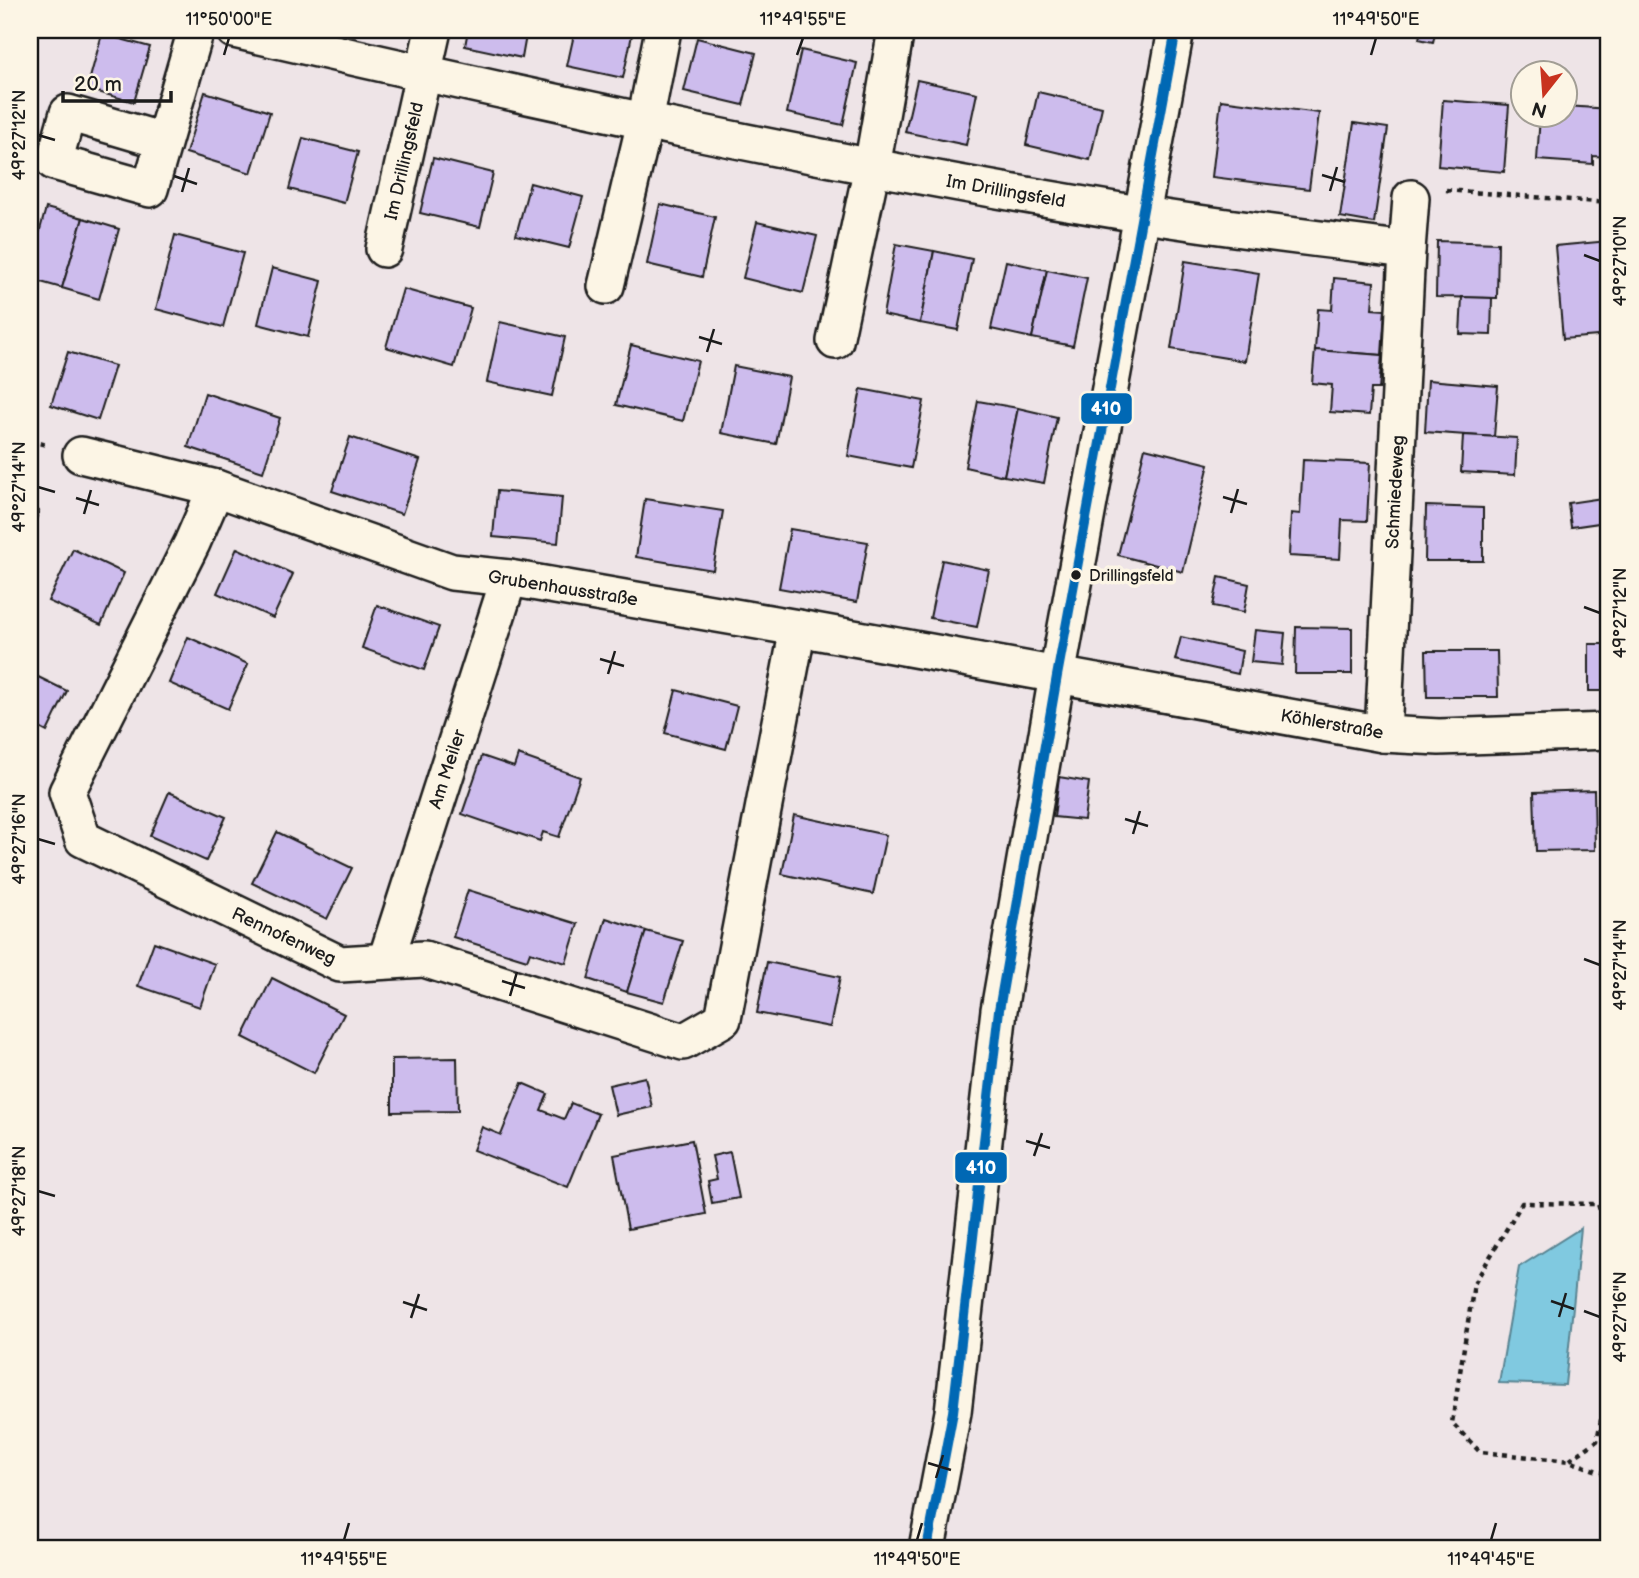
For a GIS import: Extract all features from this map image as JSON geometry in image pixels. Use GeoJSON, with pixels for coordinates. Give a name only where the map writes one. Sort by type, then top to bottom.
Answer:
{"type":"FeatureCollection","features":[{"type":"Feature","properties":{"kind":"street"},"geometry":{"type":"LineString","coordinates":[[163,141],[196,30]]}},
{"type":"Feature","properties":{"kind":"street","name":"Im Drillingsfeld"},"geometry":{"type":"LineString","coordinates":[[234,30],[645,122],[872,167],[1141,215]]}},
{"type":"Feature","properties":{"kind":"street","name":"Im Drillingsfeld"},"geometry":{"type":"LineString","coordinates":[[384,249],[433,30]]}},
{"type":"Feature","properties":{"kind":"street"},"geometry":{"type":"LineString","coordinates":[[606,286],[645,122],[663,30]]}},
{"type":"Feature","properties":{"kind":"street"},"geometry":{"type":"LineString","coordinates":[[835,341],[872,167],[896,30]]}},
{"type":"Feature","properties":{"kind":"street"},"geometry":{"type":"LineString","coordinates":[[927,1548],[953,1412],[999,1010],[1057,676],[1176,30]]}},
{"type":"Feature","properties":{"kind":"street","name":"Schmiedeweg"},"geometry":{"type":"LineString","coordinates":[[1383,734],[1411,198]]}},
{"type":"Feature","properties":{"kind":"street"},"geometry":{"type":"LineString","coordinates":[[1141,215],[1407,250]]}},
{"type":"Feature","properties":{"kind":"street","name":"Grubenhausstraße"},"geometry":{"type":"LineString","coordinates":[[81,454],[216,488],[452,572],[509,578],[1057,676]]}},
{"type":"Feature","properties":{"kind":"street","name":"Rennofenweg"},"geometry":{"type":"LineString","coordinates":[[216,488],[192,543],[67,792],[83,839],[340,964],[424,959],[683,1042],[723,1019],[799,628]]}},
{"type":"Feature","properties":{"kind":"street","name":"Am Meiler"},"geometry":{"type":"LineString","coordinates":[[386,960],[509,578]]}},
{"type":"Feature","properties":{"kind":"street","name":"Köhlerstraße"},"geometry":{"type":"LineString","coordinates":[[1057,676],[1383,734],[1439,737],[1609,731]]}},
{"type":"Feature","properties":{"kind":"path"},"geometry":{"type":"LineString","coordinates":[[1411,198],[1420,188],[1609,203]]}},
{"type":"Feature","properties":{"kind":"path"},"geometry":{"type":"LineString","coordinates":[[1609,1238],[1598,1204],[1522,1203],[1474,1284],[1452,1423],[1480,1452],[1569,1461],[1609,1475]]}},
{"type":"Feature","properties":{"kind":"path"},"geometry":{"type":"LineString","coordinates":[[1569,1461],[1597,1441],[1609,1378]]}},
{"type":"Feature","properties":{"kind":"water"},"geometry":{"type":"Polygon","coordinates":[[[1581,1228],[1565,1385],[1499,1383],[1519,1267],[1581,1228]]]}},
{"type":"Feature","properties":{"kind":"building"},"geometry":{"type":"Polygon","coordinates":[[[468,30],[527,30],[522,58],[465,46],[468,30]]]}},
{"type":"Feature","properties":{"kind":"building"},"geometry":{"type":"Polygon","coordinates":[[[575,30],[633,30],[623,78],[567,66],[575,30]]]}},
{"type":"Feature","properties":{"kind":"building"},"geometry":{"type":"Polygon","coordinates":[[[1066,30],[1111,30],[1109,39],[1066,30]]]}},
{"type":"Feature","properties":{"kind":"building"},"geometry":{"type":"Polygon","coordinates":[[[1421,30],[1436,30],[1433,42],[1419,39],[1421,30]]]}},
{"type":"Feature","properties":{"kind":"building"},"geometry":{"type":"Polygon","coordinates":[[[102,34],[150,47],[134,102],[87,89],[102,34]]]}},
{"type":"Feature","properties":{"kind":"building"},"geometry":{"type":"Polygon","coordinates":[[[697,38],[756,53],[743,105],[684,91],[697,38]]]}},
{"type":"Feature","properties":{"kind":"building"},"geometry":{"type":"Polygon","coordinates":[[[801,50],[857,63],[843,125],[787,113],[801,50]]]}},
{"type":"Feature","properties":{"kind":"building"},"geometry":{"type":"Polygon","coordinates":[[[917,80],[977,93],[966,145],[905,132],[917,80]]]}},
{"type":"Feature","properties":{"kind":"building"},"geometry":{"type":"Polygon","coordinates":[[[205,92],[270,112],[251,173],[186,153],[205,92]]]}},
{"type":"Feature","properties":{"kind":"building"},"geometry":{"type":"Polygon","coordinates":[[[1038,92],[1102,107],[1090,160],[1026,145],[1038,92]]]}},
{"type":"Feature","properties":{"kind":"building"},"geometry":{"type":"Polygon","coordinates":[[[1221,100],[1319,113],[1309,189],[1212,177],[1221,100]]]}},
{"type":"Feature","properties":{"kind":"building"},"geometry":{"type":"Polygon","coordinates":[[[1443,100],[1509,105],[1504,172],[1438,166],[1443,100]]]}},
{"type":"Feature","properties":{"kind":"building"},"geometry":{"type":"Polygon","coordinates":[[[1580,107],[1609,109],[1609,157],[1593,156],[1593,164],[1537,160],[1539,130],[1580,130],[1580,107]]]}},
{"type":"Feature","properties":{"kind":"building"},"geometry":{"type":"Polygon","coordinates":[[[1354,123],[1388,128],[1374,223],[1340,217],[1354,123]]]}},
{"type":"Feature","properties":{"kind":"building"},"geometry":{"type":"Polygon","coordinates":[[[303,138],[358,152],[344,203],[289,189],[303,138]]]}},
{"type":"Feature","properties":{"kind":"building"},"geometry":{"type":"Polygon","coordinates":[[[433,158],[493,173],[480,227],[420,213],[433,158]]]}},
{"type":"Feature","properties":{"kind":"building"},"geometry":{"type":"Polygon","coordinates":[[[530,183],[583,197],[569,248],[516,235],[530,183]]]}},
{"type":"Feature","properties":{"kind":"building"},"geometry":{"type":"Polygon","coordinates":[[[660,204],[715,217],[702,277],[647,264],[660,204]]]}},
{"type":"Feature","properties":{"kind":"building"},"geometry":{"type":"Polygon","coordinates":[[[46,208],[83,218],[62,288],[30,279],[30,266],[46,208]]]}},
{"type":"Feature","properties":{"kind":"building"},"geometry":{"type":"Polygon","coordinates":[[[83,218],[119,229],[99,299],[62,288],[83,218]]]}},
{"type":"Feature","properties":{"kind":"building"},"geometry":{"type":"Polygon","coordinates":[[[757,222],[817,236],[803,293],[743,278],[757,222]]]}},
{"type":"Feature","properties":{"kind":"building"},"geometry":{"type":"Polygon","coordinates":[[[175,235],[243,253],[223,327],[156,309],[175,235]]]}},
{"type":"Feature","properties":{"kind":"building"},"geometry":{"type":"Polygon","coordinates":[[[1437,241],[1498,243],[1497,298],[1436,297],[1437,241]]]}},
{"type":"Feature","properties":{"kind":"building"},"geometry":{"type":"Polygon","coordinates":[[[1609,241],[1609,335],[1563,339],[1555,246],[1609,241]]]}},
{"type":"Feature","properties":{"kind":"building"},"geometry":{"type":"Polygon","coordinates":[[[896,244],[934,251],[920,323],[883,315],[896,244]]]}},
{"type":"Feature","properties":{"kind":"building"},"geometry":{"type":"Polygon","coordinates":[[[934,251],[972,259],[958,330],[920,323],[934,251]]]}},
{"type":"Feature","properties":{"kind":"building"},"geometry":{"type":"Polygon","coordinates":[[[1006,261],[1047,270],[1032,338],[991,329],[1006,261]]]}},
{"type":"Feature","properties":{"kind":"building"},"geometry":{"type":"Polygon","coordinates":[[[1185,261],[1259,273],[1245,361],[1171,349],[1185,261]]]}},
{"type":"Feature","properties":{"kind":"building"},"geometry":{"type":"Polygon","coordinates":[[[272,268],[322,281],[308,337],[258,324],[272,268]]]}},
{"type":"Feature","properties":{"kind":"building"},"geometry":{"type":"Polygon","coordinates":[[[1047,270],[1087,278],[1073,346],[1032,338],[1047,270]]]}},
{"type":"Feature","properties":{"kind":"building"},"geometry":{"type":"Polygon","coordinates":[[[1334,278],[1374,282],[1372,309],[1385,310],[1382,355],[1315,350],[1318,309],[1332,310],[1334,278]]]}},
{"type":"Feature","properties":{"kind":"building"},"geometry":{"type":"Polygon","coordinates":[[[403,289],[471,308],[454,367],[386,347],[403,289]]]}},
{"type":"Feature","properties":{"kind":"building"},"geometry":{"type":"Polygon","coordinates":[[[1462,297],[1492,298],[1491,335],[1460,334],[1462,297]]]}},
{"type":"Feature","properties":{"kind":"building"},"geometry":{"type":"Polygon","coordinates":[[[500,322],[565,337],[552,396],[487,382],[500,322]]]}},
{"type":"Feature","properties":{"kind":"building"},"geometry":{"type":"Polygon","coordinates":[[[631,345],[698,361],[683,421],[616,405],[631,345]]]}},
{"type":"Feature","properties":{"kind":"building"},"geometry":{"type":"Polygon","coordinates":[[[1315,350],[1382,355],[1379,389],[1371,389],[1369,415],[1330,412],[1332,385],[1312,383],[1315,350]]]}},
{"type":"Feature","properties":{"kind":"building"},"geometry":{"type":"Polygon","coordinates":[[[68,352],[115,366],[98,420],[51,405],[68,352]]]}},
{"type":"Feature","properties":{"kind":"building"},"geometry":{"type":"Polygon","coordinates":[[[734,366],[789,377],[776,444],[721,433],[734,366]]]}},
{"type":"Feature","properties":{"kind":"building"},"geometry":{"type":"Polygon","coordinates":[[[1428,380],[1498,386],[1494,437],[1425,432],[1428,380]]]}},
{"type":"Feature","properties":{"kind":"building"},"geometry":{"type":"Polygon","coordinates":[[[861,389],[924,401],[911,468],[848,456],[861,389]]]}},
{"type":"Feature","properties":{"kind":"building"},"geometry":{"type":"Polygon","coordinates":[[[205,393],[280,418],[263,472],[188,447],[205,393]]]}},
{"type":"Feature","properties":{"kind":"building"},"geometry":{"type":"Polygon","coordinates":[[[978,401],[1018,408],[1004,476],[965,467],[978,401]]]}},
{"type":"Feature","properties":{"kind":"building"},"geometry":{"type":"Polygon","coordinates":[[[1018,408],[1057,417],[1044,483],[1004,476],[1018,408]]]}},
{"type":"Feature","properties":{"kind":"building"},"geometry":{"type":"Polygon","coordinates":[[[1463,435],[1517,438],[1515,475],[1461,472],[1463,435]]]}},
{"type":"Feature","properties":{"kind":"building"},"geometry":{"type":"Polygon","coordinates":[[[350,437],[420,460],[402,514],[332,491],[350,437]]]}},
{"type":"Feature","properties":{"kind":"building"},"geometry":{"type":"Polygon","coordinates":[[[1145,448],[1209,464],[1183,572],[1118,555],[1145,448]]]}},
{"type":"Feature","properties":{"kind":"building"},"geometry":{"type":"Polygon","coordinates":[[[1303,460],[1370,463],[1367,521],[1342,520],[1340,559],[1289,556],[1291,513],[1300,514],[1303,460]]]}},
{"type":"Feature","properties":{"kind":"building"},"geometry":{"type":"Polygon","coordinates":[[[497,491],[562,497],[558,543],[493,537],[497,491]]]}},
{"type":"Feature","properties":{"kind":"building"},"geometry":{"type":"Polygon","coordinates":[[[1609,497],[1609,545],[1606,522],[1571,527],[1568,503],[1609,497]]]}},
{"type":"Feature","properties":{"kind":"building"},"geometry":{"type":"Polygon","coordinates":[[[645,499],[723,511],[713,570],[636,557],[645,499]]]}},
{"type":"Feature","properties":{"kind":"building"},"geometry":{"type":"Polygon","coordinates":[[[1426,506],[1483,508],[1483,561],[1425,561],[1426,506]]]}},
{"type":"Feature","properties":{"kind":"building"},"geometry":{"type":"Polygon","coordinates":[[[30,507],[39,511],[30,537],[30,507]]]}},
{"type":"Feature","properties":{"kind":"building"},"geometry":{"type":"Polygon","coordinates":[[[790,529],[868,542],[857,602],[779,588],[790,529]]]}},
{"type":"Feature","properties":{"kind":"building"},"geometry":{"type":"Polygon","coordinates":[[[237,548],[293,574],[273,618],[217,593],[237,548]]]}},
{"type":"Feature","properties":{"kind":"building"},"geometry":{"type":"Polygon","coordinates":[[[73,549],[124,573],[101,625],[48,601],[73,549]]]}},
{"type":"Feature","properties":{"kind":"building"},"geometry":{"type":"Polygon","coordinates":[[[942,560],[989,570],[977,627],[930,618],[942,560]]]}},
{"type":"Feature","properties":{"kind":"building"},"geometry":{"type":"Polygon","coordinates":[[[1219,577],[1249,584],[1244,612],[1213,606],[1219,577]]]}},
{"type":"Feature","properties":{"kind":"building"},"geometry":{"type":"Polygon","coordinates":[[[377,605],[439,627],[424,670],[362,648],[377,605]]]}},
{"type":"Feature","properties":{"kind":"building"},"geometry":{"type":"Polygon","coordinates":[[[1296,627],[1352,628],[1352,674],[1295,674],[1296,627]]]}},
{"type":"Feature","properties":{"kind":"building"},"geometry":{"type":"Polygon","coordinates":[[[1255,630],[1285,633],[1282,665],[1251,662],[1255,630]]]}},
{"type":"Feature","properties":{"kind":"building"},"geometry":{"type":"Polygon","coordinates":[[[188,637],[248,664],[228,709],[169,683],[188,637]]]}},
{"type":"Feature","properties":{"kind":"building"},"geometry":{"type":"Polygon","coordinates":[[[1181,637],[1242,651],[1238,674],[1175,660],[1181,637]]]}},
{"type":"Feature","properties":{"kind":"building"},"geometry":{"type":"Polygon","coordinates":[[[1589,644],[1609,644],[1609,691],[1589,691],[1589,644]]]}},
{"type":"Feature","properties":{"kind":"building"},"geometry":{"type":"Polygon","coordinates":[[[1426,651],[1497,651],[1498,697],[1427,697],[1426,651]]]}},
{"type":"Feature","properties":{"kind":"building"},"geometry":{"type":"Polygon","coordinates":[[[30,673],[67,691],[47,732],[30,723],[30,673]]]}},
{"type":"Feature","properties":{"kind":"building"},"geometry":{"type":"Polygon","coordinates":[[[676,690],[737,706],[726,749],[665,733],[676,690]]]}},
{"type":"Feature","properties":{"kind":"building"},"geometry":{"type":"Polygon","coordinates":[[[518,755],[580,777],[559,837],[543,832],[540,841],[462,814],[482,756],[514,767],[518,755]]]}},
{"type":"Feature","properties":{"kind":"building"},"geometry":{"type":"Polygon","coordinates":[[[1059,777],[1089,782],[1084,820],[1054,817],[1059,777]]]}},
{"type":"Feature","properties":{"kind":"building"},"geometry":{"type":"Polygon","coordinates":[[[1594,790],[1595,850],[1536,851],[1534,792],[1594,790]]]}},
{"type":"Feature","properties":{"kind":"building"},"geometry":{"type":"Polygon","coordinates":[[[169,792],[226,817],[206,861],[150,836],[169,792]]]}},
{"type":"Feature","properties":{"kind":"building"},"geometry":{"type":"Polygon","coordinates":[[[794,815],[886,835],[873,894],[782,874],[794,815]]]}},
{"type":"Feature","properties":{"kind":"building"},"geometry":{"type":"Polygon","coordinates":[[[277,832],[352,868],[327,919],[252,883],[277,832]]]}},
{"type":"Feature","properties":{"kind":"building"},"geometry":{"type":"Polygon","coordinates":[[[468,890],[578,924],[566,963],[530,952],[527,960],[453,937],[468,890]]]}},
{"type":"Feature","properties":{"kind":"building"},"geometry":{"type":"Polygon","coordinates":[[[606,918],[646,931],[627,992],[588,979],[606,918]]]}},
{"type":"Feature","properties":{"kind":"building"},"geometry":{"type":"Polygon","coordinates":[[[646,931],[683,941],[664,1002],[627,992],[646,931]]]}},
{"type":"Feature","properties":{"kind":"building"},"geometry":{"type":"Polygon","coordinates":[[[154,942],[215,964],[200,1007],[138,986],[154,942]]]}},
{"type":"Feature","properties":{"kind":"building"},"geometry":{"type":"Polygon","coordinates":[[[767,962],[840,977],[830,1027],[757,1013],[767,962]]]}},
{"type":"Feature","properties":{"kind":"building"},"geometry":{"type":"Polygon","coordinates":[[[272,978],[344,1014],[314,1073],[243,1037],[272,978]]]}},
{"type":"Feature","properties":{"kind":"building"},"geometry":{"type":"Polygon","coordinates":[[[457,1058],[458,1111],[392,1112],[392,1059],[457,1058]]]}},
{"type":"Feature","properties":{"kind":"building"},"geometry":{"type":"Polygon","coordinates":[[[645,1077],[652,1107],[616,1115],[609,1085],[645,1077]]]}},
{"type":"Feature","properties":{"kind":"building"},"geometry":{"type":"Polygon","coordinates":[[[522,1083],[548,1094],[541,1110],[564,1119],[571,1103],[598,1114],[568,1187],[473,1150],[482,1127],[501,1135],[522,1083]]]}},
{"type":"Feature","properties":{"kind":"building"},"geometry":{"type":"Polygon","coordinates":[[[692,1140],[706,1214],[628,1229],[614,1155],[692,1140]]]}},
{"type":"Feature","properties":{"kind":"building"},"geometry":{"type":"Polygon","coordinates":[[[730,1152],[739,1198],[712,1203],[708,1181],[717,1179],[712,1156],[730,1152]]]}},
{"type":"Feature","properties":{"kind":"transit line","name":"410"},"geometry":{"type":"LineString","coordinates":[[927,1548],[953,1412],[999,1010],[1057,676],[1176,30]]}},
{"type":"Feature","properties":{"kind":"place","name":"Drillingsfeld"},"geometry":{"type":"Point","coordinates":[1076,575]}}]}
